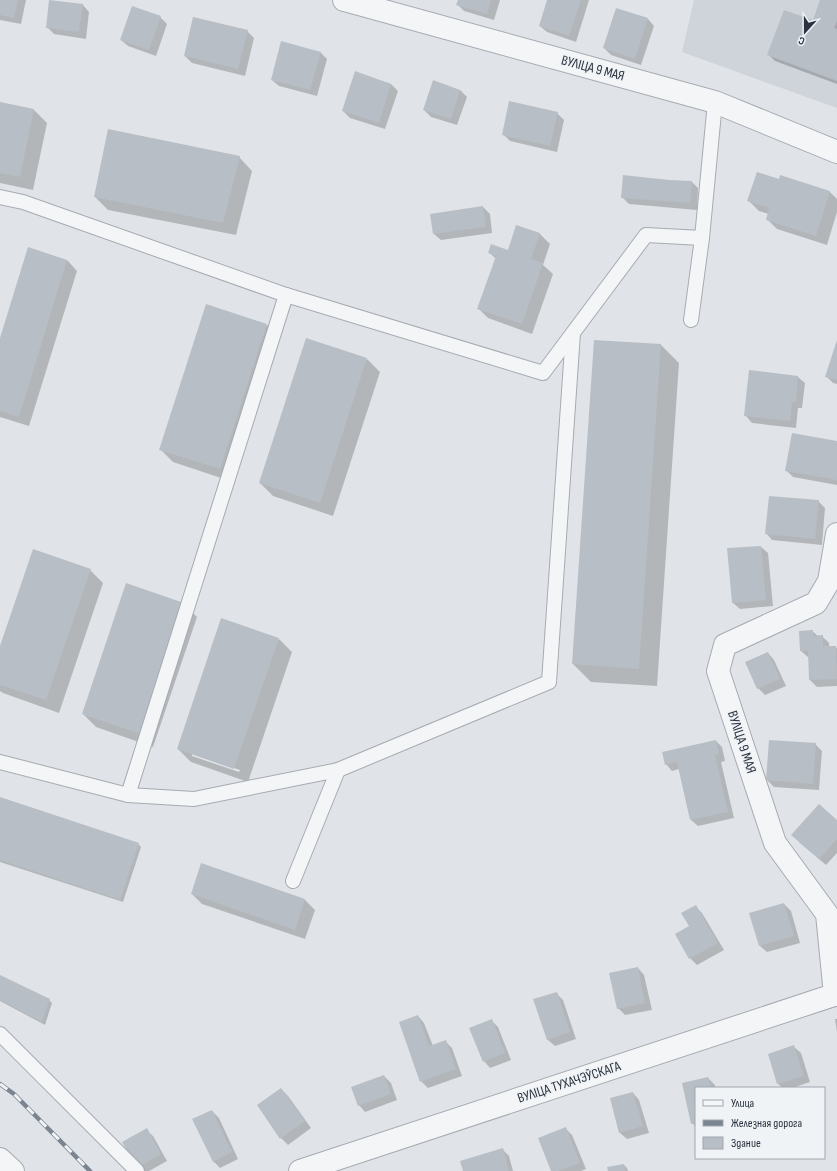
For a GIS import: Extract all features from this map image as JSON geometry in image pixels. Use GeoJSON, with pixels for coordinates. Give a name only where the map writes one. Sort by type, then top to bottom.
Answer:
{"type":"FeatureCollection","features":[{"type":"Feature","properties":{"kind":"street","name":"ВУЛІЦА 9 МАЯ"},"geometry":{"type":"LineString","coordinates":[[344,0],[715,102],[837,152]]}},
{"type":"Feature","properties":{"kind":"street","name":"ВУЛІЦА 9 МАЯ"},"geometry":{"type":"LineString","coordinates":[[836,994],[832,911],[775,843],[718,671],[725,645],[816,603],[829,581],[837,534]]}},
{"type":"Feature","properties":{"kind":"street","name":"ВУЛІЦА ТУХАЧЭЎСКАГА"},"geometry":{"type":"LineString","coordinates":[[300,1171],[836,994]]}},
{"type":"Feature","properties":{"kind":"street"},"geometry":{"type":"LineString","coordinates":[[0,1159],[13,1171]]}},
{"type":"Feature","properties":{"kind":"lane"},"geometry":{"type":"LineString","coordinates":[[691,320],[702,238],[715,102]]}},
{"type":"Feature","properties":{"kind":"lane"},"geometry":{"type":"LineString","coordinates":[[0,197],[23,202],[286,295],[543,373],[646,234],[702,238]]}},
{"type":"Feature","properties":{"kind":"lane"},"geometry":{"type":"LineString","coordinates":[[128,795],[286,295]]}},
{"type":"Feature","properties":{"kind":"lane"},"geometry":{"type":"LineString","coordinates":[[0,762],[128,795],[194,799],[338,770],[549,682],[573,333]]}},
{"type":"Feature","properties":{"kind":"lane"},"geometry":{"type":"LineString","coordinates":[[292,881],[338,770]]}},
{"type":"Feature","properties":{"kind":"lane"},"geometry":{"type":"LineString","coordinates":[[0,1034],[137,1171]]}},
{"type":"Feature","properties":{"kind":"shaded area"},"geometry":{"type":"Polygon","coordinates":[[[694,0],[837,0],[837,108],[682,52],[694,0]]]}},
{"type":"Feature","properties":{"kind":"building"},"geometry":{"type":"Polygon","coordinates":[[[0,0],[18,0],[14,18],[0,15],[0,0]]]}},
{"type":"Feature","properties":{"kind":"building"},"geometry":{"type":"Polygon","coordinates":[[[49,0],[83,4],[79,32],[46,28],[49,0]]]}},
{"type":"Feature","properties":{"kind":"building"},"geometry":{"type":"Polygon","coordinates":[[[458,0],[491,0],[487,14],[456,5],[458,0]]]}},
{"type":"Feature","properties":{"kind":"building"},"geometry":{"type":"Polygon","coordinates":[[[547,0],[581,0],[569,36],[539,26],[547,0]]]}},
{"type":"Feature","properties":{"kind":"building"},"geometry":{"type":"Polygon","coordinates":[[[820,0],[837,0],[837,21],[834,28],[837,29],[837,81],[767,55],[784,10],[813,20],[820,0]]]}},
{"type":"Feature","properties":{"kind":"building"},"geometry":{"type":"Polygon","coordinates":[[[132,6],[161,16],[149,50],[120,40],[132,6]]]}},
{"type":"Feature","properties":{"kind":"building"},"geometry":{"type":"Polygon","coordinates":[[[616,8],[648,18],[635,59],[603,48],[616,8]]]}},
{"type":"Feature","properties":{"kind":"building"},"geometry":{"type":"Polygon","coordinates":[[[193,17],[248,30],[238,69],[184,56],[193,17]]]}},
{"type":"Feature","properties":{"kind":"building"},"geometry":{"type":"Polygon","coordinates":[[[281,41],[321,52],[310,90],[271,80],[281,41]]]}},
{"type":"Feature","properties":{"kind":"building"},"geometry":{"type":"Polygon","coordinates":[[[355,71],[391,84],[379,123],[342,111],[355,71]]]}},
{"type":"Feature","properties":{"kind":"building"},"geometry":{"type":"Polygon","coordinates":[[[433,80],[460,90],[451,119],[423,110],[433,80]]]}},
{"type":"Feature","properties":{"kind":"building"},"geometry":{"type":"Polygon","coordinates":[[[509,101],[558,112],[550,146],[502,135],[509,101]]]}},
{"type":"Feature","properties":{"kind":"building"},"geometry":{"type":"Polygon","coordinates":[[[0,102],[34,109],[20,177],[0,173],[0,102]]]}},
{"type":"Feature","properties":{"kind":"building"},"geometry":{"type":"Polygon","coordinates":[[[108,129],[240,156],[223,223],[94,197],[108,129]]]}},
{"type":"Feature","properties":{"kind":"building"},"geometry":{"type":"Polygon","coordinates":[[[757,172],[779,179],[780,175],[830,191],[816,236],[766,220],[769,208],[747,201],[757,172]]]}},
{"type":"Feature","properties":{"kind":"building"},"geometry":{"type":"Polygon","coordinates":[[[623,175],[692,181],[690,203],[621,198],[623,175]]]}},
{"type":"Feature","properties":{"kind":"building"},"geometry":{"type":"Polygon","coordinates":[[[483,206],[486,227],[433,234],[430,214],[483,206]]]}},
{"type":"Feature","properties":{"kind":"building"},"geometry":{"type":"Polygon","coordinates":[[[516,225],[540,233],[531,259],[543,263],[522,324],[477,309],[496,256],[488,253],[491,244],[508,250],[516,225]]]}},
{"type":"Feature","properties":{"kind":"building"},"geometry":{"type":"Polygon","coordinates":[[[28,247],[67,260],[19,417],[0,411],[0,338],[28,247]]]}},
{"type":"Feature","properties":{"kind":"building"},"geometry":{"type":"Polygon","coordinates":[[[206,304],[267,324],[220,469],[159,450],[206,304]]]}},
{"type":"Feature","properties":{"kind":"building"},"geometry":{"type":"Polygon","coordinates":[[[306,338],[367,358],[320,503],[259,483],[306,338]]]}},
{"type":"Feature","properties":{"kind":"building"},"geometry":{"type":"Polygon","coordinates":[[[594,340],[661,344],[639,669],[572,664],[594,340]]]}},
{"type":"Feature","properties":{"kind":"building"},"geometry":{"type":"Polygon","coordinates":[[[837,340],[837,380],[825,377],[837,340]]]}},
{"type":"Feature","properties":{"kind":"building"},"geometry":{"type":"Polygon","coordinates":[[[749,370],[798,376],[796,402],[792,402],[790,421],[744,416],[749,370]]]}},
{"type":"Feature","properties":{"kind":"building"},"geometry":{"type":"Polygon","coordinates":[[[792,433],[837,441],[837,480],[785,471],[792,433]]]}},
{"type":"Feature","properties":{"kind":"building"},"geometry":{"type":"Polygon","coordinates":[[[769,496],[819,500],[815,539],[765,534],[769,496]]]}},
{"type":"Feature","properties":{"kind":"building"},"geometry":{"type":"Polygon","coordinates":[[[761,546],[766,600],[732,603],[727,548],[761,546]]]}},
{"type":"Feature","properties":{"kind":"building"},"geometry":{"type":"Polygon","coordinates":[[[33,549],[91,569],[46,700],[0,685],[0,646],[33,549]]]}},
{"type":"Feature","properties":{"kind":"building"},"geometry":{"type":"Polygon","coordinates":[[[126,583],[184,603],[140,734],[82,714],[126,583]]]}},
{"type":"Feature","properties":{"kind":"building"},"geometry":{"type":"Polygon","coordinates":[[[221,618],[279,638],[234,769],[177,749],[221,618]]]}},
{"type":"Feature","properties":{"kind":"building"},"geometry":{"type":"Polygon","coordinates":[[[813,630],[813,636],[823,635],[823,646],[836,646],[837,679],[809,680],[808,651],[800,651],[799,631],[813,630]]]}},
{"type":"Feature","properties":{"kind":"building"},"geometry":{"type":"Polygon","coordinates":[[[768,652],[780,679],[757,689],[745,662],[768,652]]]}},
{"type":"Feature","properties":{"kind":"building"},"geometry":{"type":"Polygon","coordinates":[[[716,740],[719,754],[715,755],[728,812],[690,820],[677,762],[665,765],[662,752],[716,740]]]}},
{"type":"Feature","properties":{"kind":"building"},"geometry":{"type":"Polygon","coordinates":[[[769,740],[816,743],[813,784],[766,780],[769,740]]]}},
{"type":"Feature","properties":{"kind":"building"},"geometry":{"type":"Polygon","coordinates":[[[0,797],[139,843],[120,900],[0,860],[0,797]]]}},
{"type":"Feature","properties":{"kind":"building"},"geometry":{"type":"Polygon","coordinates":[[[819,804],[837,820],[837,839],[819,859],[791,835],[819,804]]]}},
{"type":"Feature","properties":{"kind":"building"},"geometry":{"type":"Polygon","coordinates":[[[201,863],[305,899],[295,930],[191,894],[201,863]]]}},
{"type":"Feature","properties":{"kind":"building"},"geometry":{"type":"Polygon","coordinates":[[[784,903],[794,936],[759,946],[749,913],[784,903]]]}},
{"type":"Feature","properties":{"kind":"building"},"geometry":{"type":"Polygon","coordinates":[[[696,905],[718,943],[689,959],[675,934],[689,926],[681,913],[696,905]]]}},
{"type":"Feature","properties":{"kind":"building"},"geometry":{"type":"Polygon","coordinates":[[[638,967],[645,1003],[617,1009],[609,973],[638,967]]]}},
{"type":"Feature","properties":{"kind":"building"},"geometry":{"type":"Polygon","coordinates":[[[0,975],[50,999],[42,1022],[0,1000],[0,975]]]}},
{"type":"Feature","properties":{"kind":"building"},"geometry":{"type":"Polygon","coordinates":[[[557,992],[570,1032],[547,1040],[533,999],[557,992]]]}},
{"type":"Feature","properties":{"kind":"building"},"geometry":{"type":"Polygon","coordinates":[[[418,1015],[429,1046],[446,1040],[456,1069],[420,1082],[399,1022],[418,1015]]]}},
{"type":"Feature","properties":{"kind":"building"},"geometry":{"type":"Polygon","coordinates":[[[492,1019],[505,1053],[483,1062],[469,1028],[492,1019]]]}},
{"type":"Feature","properties":{"kind":"building"},"geometry":{"type":"Polygon","coordinates":[[[794,1045],[804,1076],[777,1084],[768,1054],[794,1045]]]}},
{"type":"Feature","properties":{"kind":"building"},"geometry":{"type":"Polygon","coordinates":[[[384,1075],[391,1094],[358,1106],[351,1087],[384,1075]]]}},
{"type":"Feature","properties":{"kind":"building"},"geometry":{"type":"Polygon","coordinates":[[[708,1077],[711,1087],[695,1087],[695,1123],[691,1124],[682,1083],[708,1077]]]}},
{"type":"Feature","properties":{"kind":"building"},"geometry":{"type":"Polygon","coordinates":[[[281,1088],[305,1121],[280,1139],[257,1105],[281,1088]]]}},
{"type":"Feature","properties":{"kind":"building"},"geometry":{"type":"Polygon","coordinates":[[[633,1092],[643,1126],[619,1133],[610,1098],[633,1092]]]}},
{"type":"Feature","properties":{"kind":"building"},"geometry":{"type":"Polygon","coordinates":[[[212,1110],[232,1152],[213,1162],[192,1119],[212,1110]]]}},
{"type":"Feature","properties":{"kind":"building"},"geometry":{"type":"Polygon","coordinates":[[[566,1127],[580,1163],[558,1171],[551,1171],[538,1138],[566,1127]]]}},
{"type":"Feature","properties":{"kind":"building"},"geometry":{"type":"Polygon","coordinates":[[[147,1128],[161,1154],[137,1168],[122,1142],[147,1128]]]}},
{"type":"Feature","properties":{"kind":"building"},"geometry":{"type":"Polygon","coordinates":[[[503,1148],[509,1171],[463,1171],[460,1161],[503,1148]]]}},
{"type":"Feature","properties":{"kind":"building"},"geometry":{"type":"Polygon","coordinates":[[[624,1164],[626,1171],[608,1171],[607,1167],[624,1164]]]}},
{"type":"Feature","properties":{"kind":"railway"},"geometry":{"type":"LineString","coordinates":[[0,1084],[14,1094],[90,1171]]}}]}
